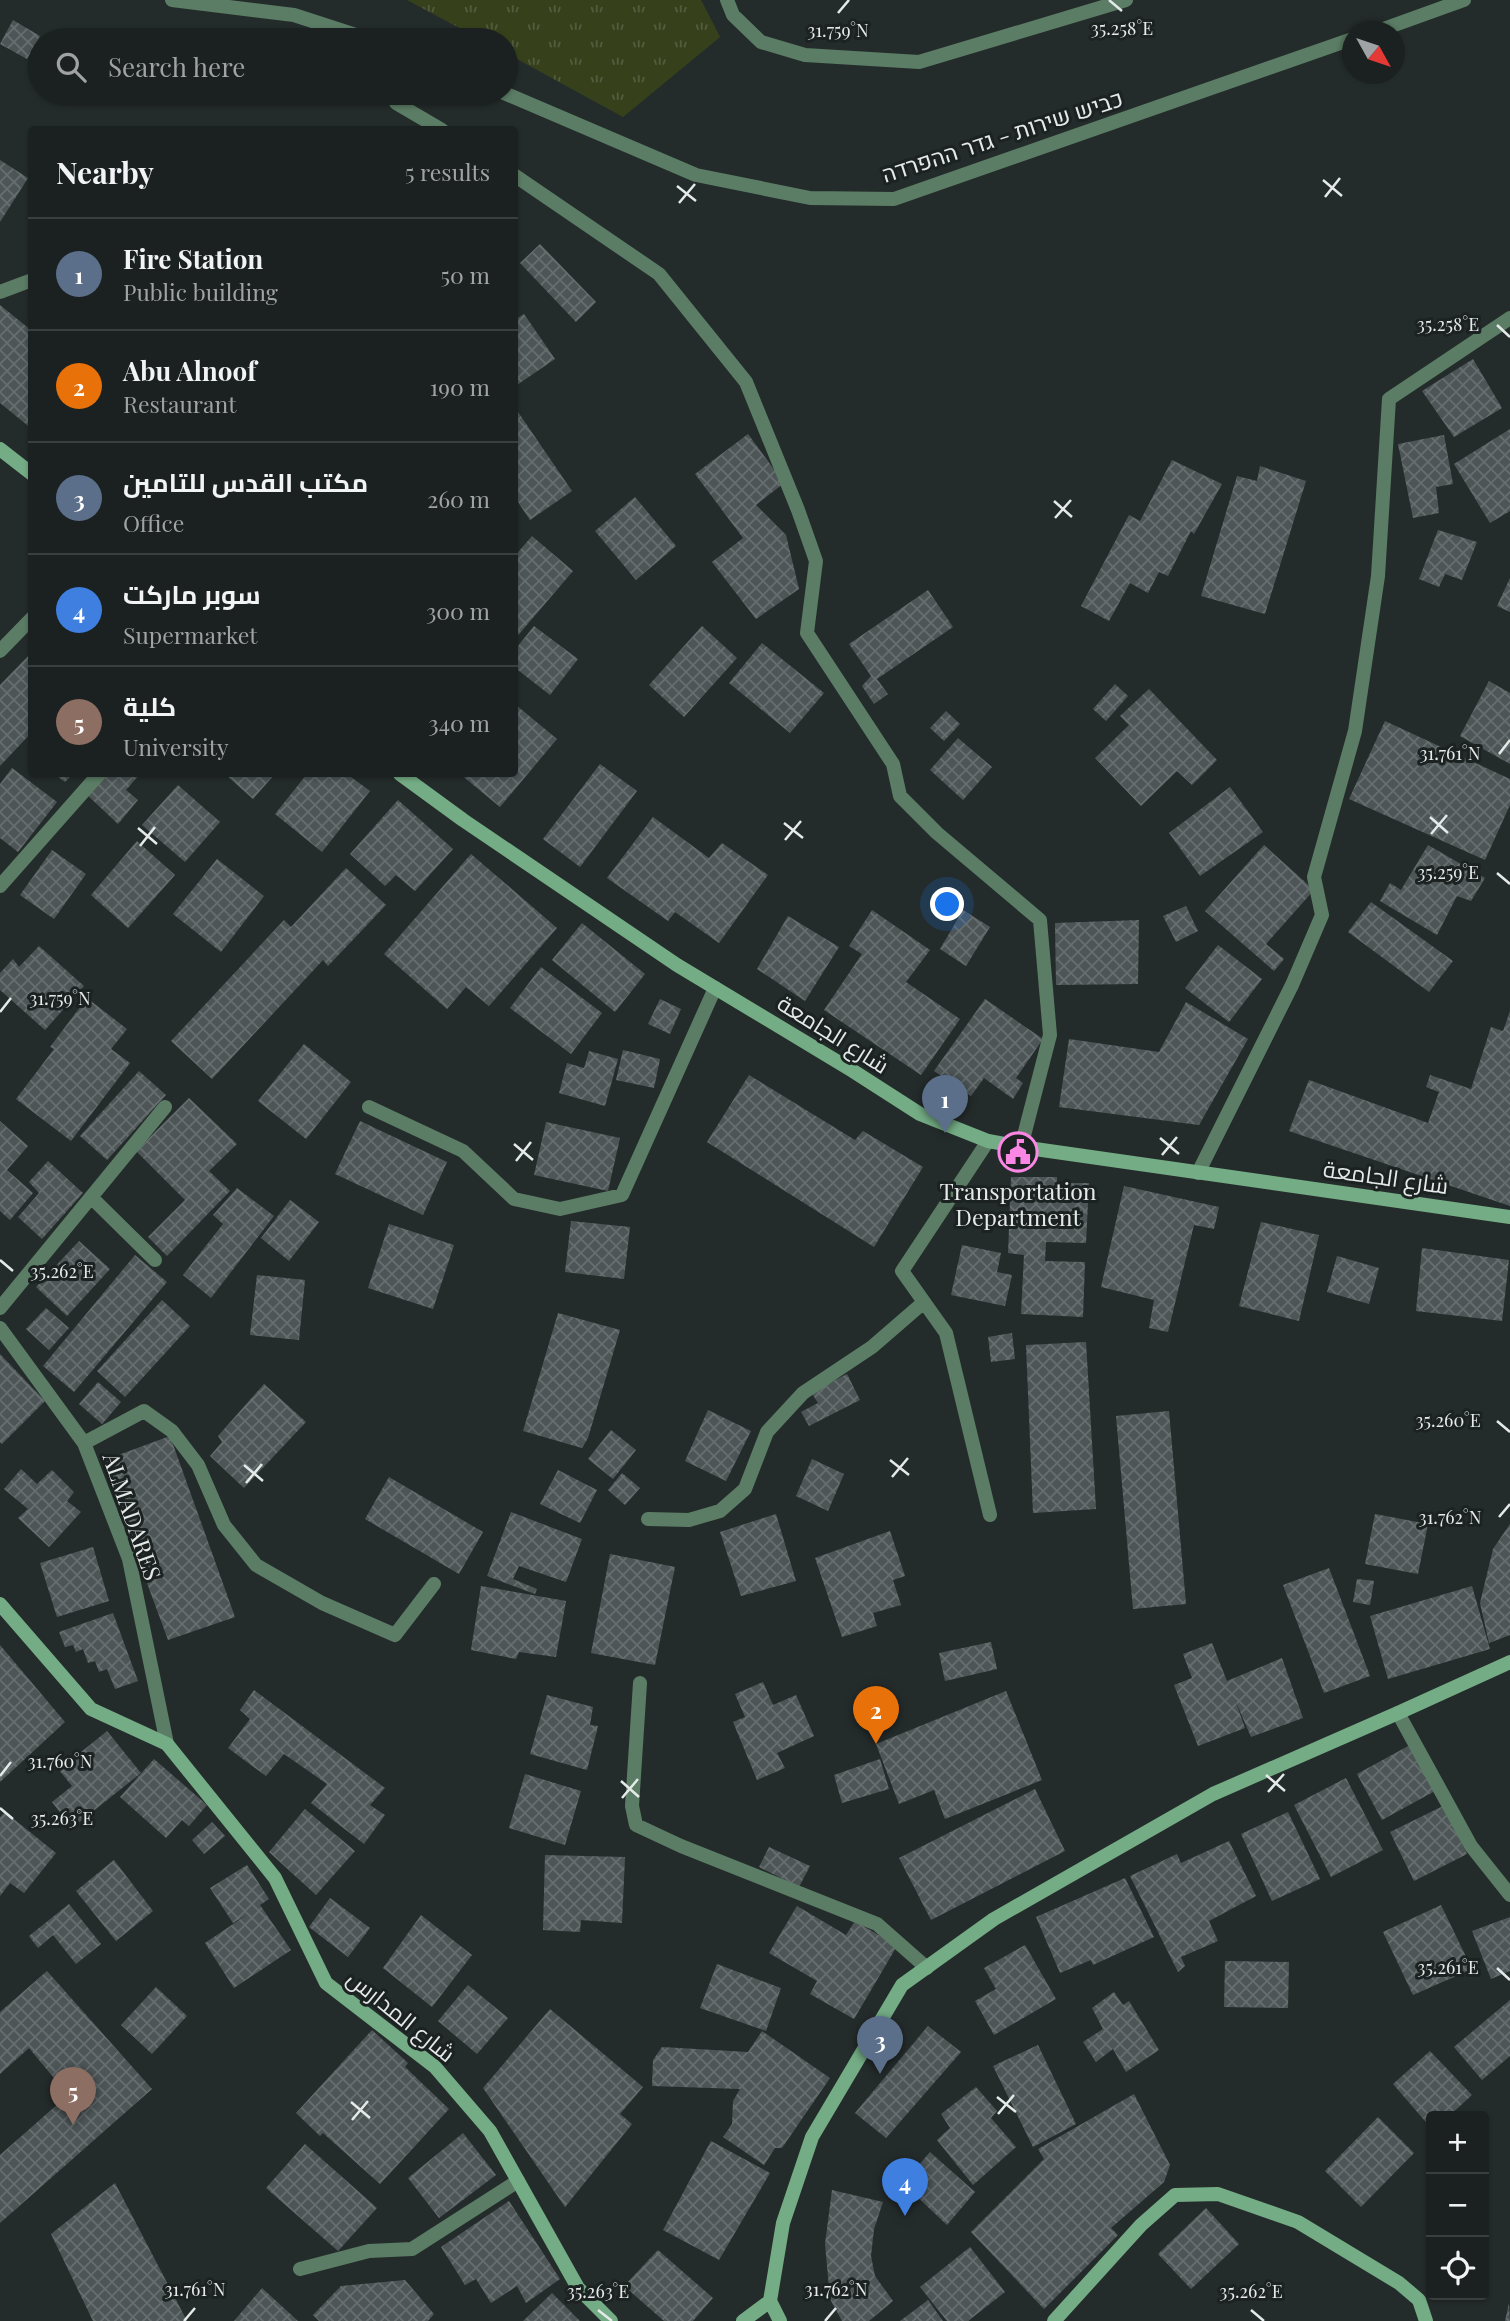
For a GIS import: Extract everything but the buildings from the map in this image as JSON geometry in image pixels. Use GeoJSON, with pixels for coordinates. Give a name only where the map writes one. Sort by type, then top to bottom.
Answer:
{"type":"FeatureCollection","features":[{"type":"Feature","properties":{"kind":"street"},"geometry":{"type":"LineString","coordinates":[[172,0],[295,15],[335,28]]}},
{"type":"Feature","properties":{"kind":"street"},"geometry":{"type":"LineString","coordinates":[[727,0],[733,15],[761,42],[805,55],[919,62],[1126,0]]}},
{"type":"Feature","properties":{"kind":"street"},"geometry":{"type":"LineString","coordinates":[[1405,21],[1464,0]]}},
{"type":"Feature","properties":{"kind":"street","name":"כביש שירות - גדר ההפרדה"},"geometry":{"type":"LineString","coordinates":[[518,99],[696,174],[810,198],[894,199],[1342,44]]}},
{"type":"Feature","properties":{"kind":"street"},"geometry":{"type":"LineString","coordinates":[[399,105],[435,126]]}},
{"type":"Feature","properties":{"kind":"street"},"geometry":{"type":"LineString","coordinates":[[518,178],[659,274],[746,382],[816,561],[807,633],[893,764],[900,796],[937,833],[1040,920],[1050,1035],[1021,1147]]}},
{"type":"Feature","properties":{"kind":"street"},"geometry":{"type":"LineString","coordinates":[[0,292],[28,282]]}},
{"type":"Feature","properties":{"kind":"street"},"geometry":{"type":"LineString","coordinates":[[1198,1173],[1292,985],[1322,915],[1314,877],[1355,731],[1378,576],[1389,399],[1510,318]]}},
{"type":"Feature","properties":{"kind":"street"},"geometry":{"type":"LineString","coordinates":[[0,449],[28,471]]}},
{"type":"Feature","properties":{"kind":"street"},"geometry":{"type":"LineString","coordinates":[[0,651],[28,622]]}},
{"type":"Feature","properties":{"kind":"street"},"geometry":{"type":"LineString","coordinates":[[0,886],[96,777]]}},
{"type":"Feature","properties":{"kind":"street","name":"شارع الجامعة"},"geometry":{"type":"LineString","coordinates":[[404,777],[665,957],[920,1114],[988,1141],[1021,1147],[1510,1217]]}},
{"type":"Feature","properties":{"kind":"street"},"geometry":{"type":"LineString","coordinates":[[369,1107],[463,1151],[514,1199],[560,1209],[622,1195],[715,988]]}},
{"type":"Feature","properties":{"kind":"street"},"geometry":{"type":"LineString","coordinates":[[0,1308],[165,1108]]}},
{"type":"Feature","properties":{"kind":"street"},"geometry":{"type":"LineString","coordinates":[[988,1141],[902,1271],[946,1333],[990,1514]]}},
{"type":"Feature","properties":{"kind":"street"},"geometry":{"type":"LineString","coordinates":[[91,1197],[155,1260]]}},
{"type":"Feature","properties":{"kind":"street"},"geometry":{"type":"LineString","coordinates":[[648,1520],[689,1520],[720,1511],[745,1489],[767,1432],[803,1393],[872,1346],[924,1302]]}},
{"type":"Feature","properties":{"kind":"street","name":"ALMADARES"},"geometry":{"type":"LineString","coordinates":[[0,1328],[84,1443],[129,1559],[167,1744]]}},
{"type":"Feature","properties":{"kind":"street"},"geometry":{"type":"LineString","coordinates":[[84,1443],[144,1411],[172,1431],[198,1465],[224,1525],[256,1565],[321,1603],[395,1635],[434,1584]]}},
{"type":"Feature","properties":{"kind":"street"},"geometry":{"type":"LineString","coordinates":[[0,1604],[92,1709],[167,1744]]}},
{"type":"Feature","properties":{"kind":"street"},"geometry":{"type":"LineString","coordinates":[[780,2321],[770,2301],[783,2223],[813,2137],[902,1986],[994,1919],[1213,1794],[1510,1662]]}},
{"type":"Feature","properties":{"kind":"street"},"geometry":{"type":"LineString","coordinates":[[640,1684],[632,1806],[636,1825],[681,1846],[877,1924],[927,1968]]}},
{"type":"Feature","properties":{"kind":"street"},"geometry":{"type":"LineString","coordinates":[[1398,1713],[1471,1846],[1510,1895]]}},
{"type":"Feature","properties":{"kind":"street","name":"شارع المدارس"},"geometry":{"type":"LineString","coordinates":[[167,1744],[275,1878],[326,1983],[435,2067],[490,2131],[578,2288],[611,2321]]}},
{"type":"Feature","properties":{"kind":"street"},"geometry":{"type":"LineString","coordinates":[[300,2269],[369,2252],[412,2249],[518,2181]]}},
{"type":"Feature","properties":{"kind":"street"},"geometry":{"type":"LineString","coordinates":[[1054,2321],[1141,2225],[1175,2194],[1218,2194],[1298,2222],[1365,2261],[1399,2283],[1419,2301],[1426,2321]]}},
{"type":"Feature","properties":{"kind":"street"},"geometry":{"type":"LineString","coordinates":[[743,2321],[770,2301]]}},
{"type":"Feature","properties":{"kind":"green space"},"geometry":{"type":"Polygon","coordinates":[[[407,0],[701,0],[720,37],[623,117],[518,60],[518,28],[460,28],[407,0]]]}},
{"type":"Feature","properties":{"kind":"place","name":"Fire Station"},"geometry":{"type":"Point","coordinates":[945,1133]}},
{"type":"Feature","properties":{"kind":"place","name":"Transportation Department"},"geometry":{"type":"Point","coordinates":[1018,1152]}},
{"type":"Feature","properties":{"kind":"place","name":"Abu Alnoof"},"geometry":{"type":"Point","coordinates":[876,1744]}},
{"type":"Feature","properties":{"kind":"place","name":"مكتب القدس للتامين"},"geometry":{"type":"Point","coordinates":[880,2074]}},
{"type":"Feature","properties":{"kind":"place","name":"كلية"},"geometry":{"type":"Point","coordinates":[73,2125]}},
{"type":"Feature","properties":{"kind":"place","name":"سوبر ماركت"},"geometry":{"type":"Point","coordinates":[905,2216]}}]}
